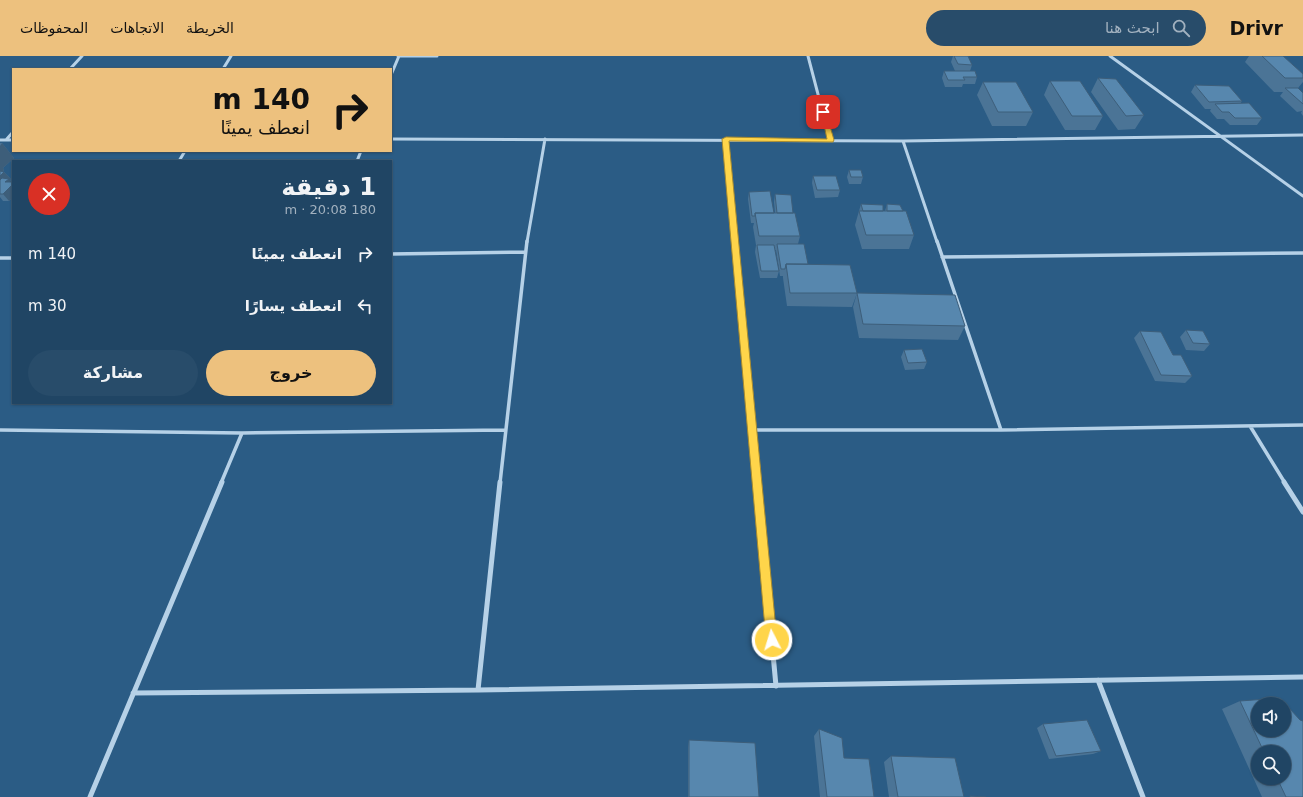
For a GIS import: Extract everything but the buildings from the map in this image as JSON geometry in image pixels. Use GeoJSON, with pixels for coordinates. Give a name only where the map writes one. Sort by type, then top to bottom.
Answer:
{"type":"FeatureCollection","features":[{"type":"Feature","properties":{"kind":"street"},"geometry":{"type":"LineString","coordinates":[[71,68],[82,56]]}},
{"type":"Feature","properties":{"kind":"street"},"geometry":{"type":"LineString","coordinates":[[224,68],[232,56]]}},
{"type":"Feature","properties":{"kind":"street"},"geometry":{"type":"LineString","coordinates":[[392,72],[398,56],[437,56]]}},
{"type":"Feature","properties":{"kind":"street"},"geometry":{"type":"LineString","coordinates":[[808,56],[830,140]]}},
{"type":"Feature","properties":{"kind":"street"},"geometry":{"type":"LineString","coordinates":[[1110,56],[1303,196]]}},
{"type":"Feature","properties":{"kind":"street"},"geometry":{"type":"LineString","coordinates":[[6,140],[12,133]]}},
{"type":"Feature","properties":{"kind":"street"},"geometry":{"type":"LineString","coordinates":[[392,139],[902,140],[1303,135]]}},
{"type":"Feature","properties":{"kind":"street"},"geometry":{"type":"LineString","coordinates":[[478,690],[525,252],[546,139]]}},
{"type":"Feature","properties":{"kind":"street"},"geometry":{"type":"LineString","coordinates":[[726,139],[776,686]]}},
{"type":"Feature","properties":{"kind":"street"},"geometry":{"type":"LineString","coordinates":[[0,140],[12,140]]}},
{"type":"Feature","properties":{"kind":"street"},"geometry":{"type":"LineString","coordinates":[[902,140],[1001,430]]}},
{"type":"Feature","properties":{"kind":"street"},"geometry":{"type":"LineString","coordinates":[[392,254],[525,252]]}},
{"type":"Feature","properties":{"kind":"street"},"geometry":{"type":"LineString","coordinates":[[942,257],[1303,253]]}},
{"type":"Feature","properties":{"kind":"street"},"geometry":{"type":"LineString","coordinates":[[0,258],[12,258]]}},
{"type":"Feature","properties":{"kind":"street"},"geometry":{"type":"LineString","coordinates":[[752,430],[1001,430],[1303,425]]}},
{"type":"Feature","properties":{"kind":"street"},"geometry":{"type":"LineString","coordinates":[[1250,426],[1303,512]]}},
{"type":"Feature","properties":{"kind":"street"},"geometry":{"type":"LineString","coordinates":[[0,430],[242,433],[506,430]]}},
{"type":"Feature","properties":{"kind":"street"},"geometry":{"type":"LineString","coordinates":[[90,797],[242,433]]}},
{"type":"Feature","properties":{"kind":"street"},"geometry":{"type":"LineString","coordinates":[[133,693],[776,686],[1303,676]]}},
{"type":"Feature","properties":{"kind":"street"},"geometry":{"type":"LineString","coordinates":[[1098,680],[1143,797]]}},
{"type":"Feature","properties":{"kind":"route"},"geometry":{"type":"LineString","coordinates":[[772,640],[726,139],[830,140],[823,112]]}}]}
